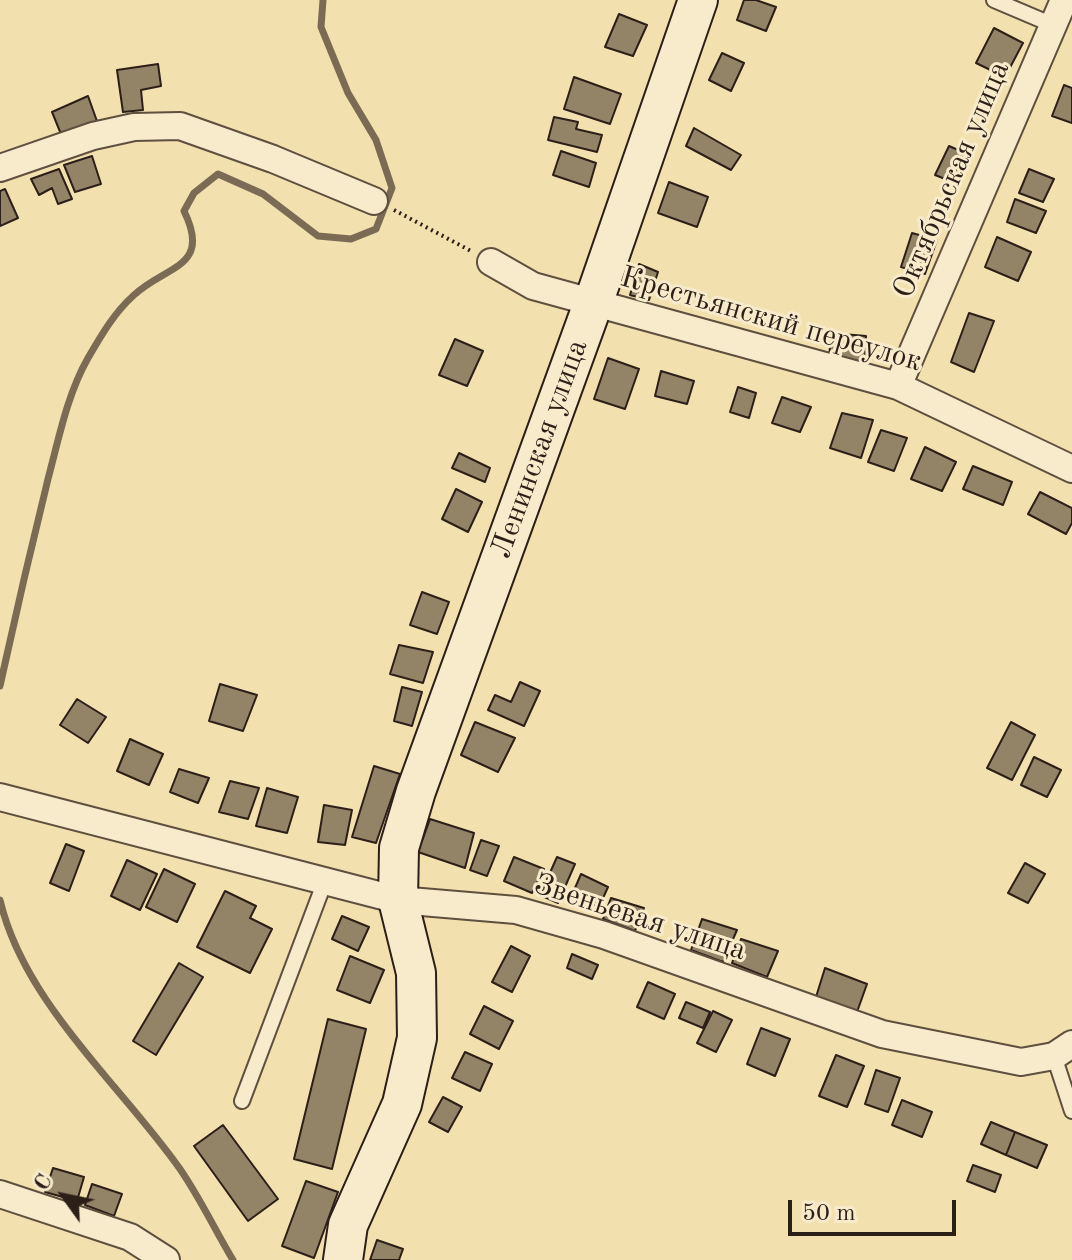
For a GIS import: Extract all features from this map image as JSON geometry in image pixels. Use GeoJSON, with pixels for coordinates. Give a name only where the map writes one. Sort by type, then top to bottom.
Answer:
{"type":"FeatureCollection","features":[{"type":"Feature","properties":{"kind":"street","name":"Ленинская улица"},"geometry":{"type":"LineString","coordinates":[[343,1260],[348,1225],[402,1104],[417,1038],[416,973],[398,900],[399,848],[416,791],[594,301],[698,0]]}},
{"type":"Feature","properties":{"kind":"street","name":"Октябрьская улица"},"geometry":{"type":"LineString","coordinates":[[898,386],[1064,0]]}},
{"type":"Feature","properties":{"kind":"street"},"geometry":{"type":"LineString","coordinates":[[0,168],[93,136],[134,127],[180,126],[273,159],[374,201]]}},
{"type":"Feature","properties":{"kind":"street","name":"Крестьянский переулок"},"geometry":{"type":"LineString","coordinates":[[491,262],[533,286],[898,386],[1072,469]]}},
{"type":"Feature","properties":{"kind":"street","name":"Звеньевая улица"},"geometry":{"type":"LineString","coordinates":[[0,797],[398,900],[516,910],[531,914],[604,935],[882,1034],[1021,1062],[1063,1050]]}},
{"type":"Feature","properties":{"kind":"street"},"geometry":{"type":"LineString","coordinates":[[0,1194],[130,1237],[166,1260]]}},
{"type":"Feature","properties":{"kind":"lane"},"geometry":{"type":"LineString","coordinates":[[994,0],[1053,25]]}},
{"type":"Feature","properties":{"kind":"lane"},"geometry":{"type":"LineString","coordinates":[[242,1101],[325,881]]}},
{"type":"Feature","properties":{"kind":"lane"},"geometry":{"type":"LineString","coordinates":[[1063,1050],[1072,1111]]}},
{"type":"Feature","properties":{"kind":"path"},"geometry":{"type":"LineString","coordinates":[[408,216],[491,262]]}},
{"type":"Feature","properties":{"kind":"building"},"geometry":{"type":"Polygon","coordinates":[[[744,0],[756,0],[776,7],[766,31],[737,20],[744,0]]]}},
{"type":"Feature","properties":{"kind":"building"},"geometry":{"type":"Polygon","coordinates":[[[619,14],[647,25],[633,56],[605,47],[619,14]]]}},
{"type":"Feature","properties":{"kind":"building"},"geometry":{"type":"Polygon","coordinates":[[[994,28],[1023,43],[1005,77],[976,63],[994,28]]]}},
{"type":"Feature","properties":{"kind":"building"},"geometry":{"type":"Polygon","coordinates":[[[722,53],[744,63],[731,91],[709,80],[722,53]]]}},
{"type":"Feature","properties":{"kind":"building"},"geometry":{"type":"Polygon","coordinates":[[[158,64],[161,86],[141,90],[143,110],[123,112],[117,70],[158,64]]]}},
{"type":"Feature","properties":{"kind":"building"},"geometry":{"type":"Polygon","coordinates":[[[574,77],[621,94],[610,124],[564,109],[574,77]]]}},
{"type":"Feature","properties":{"kind":"building"},"geometry":{"type":"Polygon","coordinates":[[[1064,85],[1072,88],[1072,123],[1052,116],[1064,85]]]}},
{"type":"Feature","properties":{"kind":"building"},"geometry":{"type":"Polygon","coordinates":[[[88,96],[98,124],[63,139],[52,112],[88,96]]]}},
{"type":"Feature","properties":{"kind":"building"},"geometry":{"type":"Polygon","coordinates":[[[554,117],[578,122],[576,129],[602,135],[597,152],[548,140],[554,117]]]}},
{"type":"Feature","properties":{"kind":"building"},"geometry":{"type":"Polygon","coordinates":[[[694,128],[741,155],[731,170],[686,146],[694,128]]]}},
{"type":"Feature","properties":{"kind":"building"},"geometry":{"type":"Polygon","coordinates":[[[949,146],[972,156],[958,184],[935,175],[949,146]]]}},
{"type":"Feature","properties":{"kind":"building"},"geometry":{"type":"Polygon","coordinates":[[[561,151],[596,163],[589,187],[553,175],[561,151]]]}},
{"type":"Feature","properties":{"kind":"building"},"geometry":{"type":"Polygon","coordinates":[[[92,156],[101,184],[75,192],[64,165],[92,156]]]}},
{"type":"Feature","properties":{"kind":"building"},"geometry":{"type":"Polygon","coordinates":[[[59,169],[72,199],[58,204],[52,188],[39,195],[31,179],[59,169]]]}},
{"type":"Feature","properties":{"kind":"building"},"geometry":{"type":"Polygon","coordinates":[[[1029,169],[1054,179],[1043,202],[1019,193],[1029,169]]]}},
{"type":"Feature","properties":{"kind":"building"},"geometry":{"type":"Polygon","coordinates":[[[669,182],[708,197],[697,227],[658,213],[669,182]]]}},
{"type":"Feature","properties":{"kind":"building"},"geometry":{"type":"Polygon","coordinates":[[[5,189],[18,218],[0,226],[0,191],[5,189]]]}},
{"type":"Feature","properties":{"kind":"building"},"geometry":{"type":"Polygon","coordinates":[[[1015,199],[1046,211],[1036,233],[1007,222],[1015,199]]]}},
{"type":"Feature","properties":{"kind":"building"},"geometry":{"type":"Polygon","coordinates":[[[912,233],[937,240],[925,274],[901,267],[912,233]]]}},
{"type":"Feature","properties":{"kind":"building"},"geometry":{"type":"Polygon","coordinates":[[[997,237],[1031,252],[1018,281],[985,267],[997,237]]]}},
{"type":"Feature","properties":{"kind":"building"},"geometry":{"type":"Polygon","coordinates":[[[639,264],[658,272],[649,300],[630,295],[639,264]]]}},
{"type":"Feature","properties":{"kind":"building"},"geometry":{"type":"Polygon","coordinates":[[[969,313],[994,321],[974,372],[951,362],[969,313]]]}},
{"type":"Feature","properties":{"kind":"building"},"geometry":{"type":"Polygon","coordinates":[[[831,333],[866,336],[865,362],[829,359],[831,333]]]}},
{"type":"Feature","properties":{"kind":"building"},"geometry":{"type":"Polygon","coordinates":[[[455,339],[483,351],[467,386],[439,375],[455,339]]]}},
{"type":"Feature","properties":{"kind":"building"},"geometry":{"type":"Polygon","coordinates":[[[608,358],[639,369],[625,409],[594,399],[608,358]]]}},
{"type":"Feature","properties":{"kind":"building"},"geometry":{"type":"Polygon","coordinates":[[[661,371],[694,381],[687,404],[655,396],[661,371]]]}},
{"type":"Feature","properties":{"kind":"building"},"geometry":{"type":"Polygon","coordinates":[[[738,387],[756,393],[749,418],[730,412],[738,387]]]}},
{"type":"Feature","properties":{"kind":"building"},"geometry":{"type":"Polygon","coordinates":[[[782,397],[811,407],[800,432],[772,423],[782,397]]]}},
{"type":"Feature","properties":{"kind":"building"},"geometry":{"type":"Polygon","coordinates":[[[842,413],[873,420],[861,458],[830,448],[842,413]]]}},
{"type":"Feature","properties":{"kind":"building"},"geometry":{"type":"Polygon","coordinates":[[[881,430],[907,438],[894,471],[868,462],[881,430]]]}},
{"type":"Feature","properties":{"kind":"building"},"geometry":{"type":"Polygon","coordinates":[[[925,447],[956,462],[942,491],[911,479],[925,447]]]}},
{"type":"Feature","properties":{"kind":"building"},"geometry":{"type":"Polygon","coordinates":[[[459,453],[490,468],[485,482],[452,468],[459,453]]]}},
{"type":"Feature","properties":{"kind":"building"},"geometry":{"type":"Polygon","coordinates":[[[973,466],[1012,482],[1003,505],[963,489],[973,466]]]}},
{"type":"Feature","properties":{"kind":"building"},"geometry":{"type":"Polygon","coordinates":[[[456,489],[482,502],[468,532],[442,519],[456,489]]]}},
{"type":"Feature","properties":{"kind":"building"},"geometry":{"type":"Polygon","coordinates":[[[1040,492],[1072,508],[1072,523],[1066,534],[1028,514],[1040,492]]]}},
{"type":"Feature","properties":{"kind":"building"},"geometry":{"type":"Polygon","coordinates":[[[422,592],[449,602],[437,634],[410,625],[422,592]]]}},
{"type":"Feature","properties":{"kind":"building"},"geometry":{"type":"Polygon","coordinates":[[[399,645],[433,652],[423,683],[390,674],[399,645]]]}},
{"type":"Feature","properties":{"kind":"building"},"geometry":{"type":"Polygon","coordinates":[[[520,682],[540,691],[524,726],[488,710],[495,695],[511,702],[520,682]]]}},
{"type":"Feature","properties":{"kind":"building"},"geometry":{"type":"Polygon","coordinates":[[[220,684],[257,695],[243,731],[209,721],[220,684]]]}},
{"type":"Feature","properties":{"kind":"building"},"geometry":{"type":"Polygon","coordinates":[[[402,687],[422,692],[412,726],[394,721],[402,687]]]}},
{"type":"Feature","properties":{"kind":"building"},"geometry":{"type":"Polygon","coordinates":[[[77,699],[106,717],[88,743],[60,725],[77,699]]]}},
{"type":"Feature","properties":{"kind":"building"},"geometry":{"type":"Polygon","coordinates":[[[475,722],[515,738],[498,772],[461,755],[475,722]]]}},
{"type":"Feature","properties":{"kind":"building"},"geometry":{"type":"Polygon","coordinates":[[[1011,722],[1035,735],[1012,780],[987,768],[1011,722]]]}},
{"type":"Feature","properties":{"kind":"building"},"geometry":{"type":"Polygon","coordinates":[[[130,739],[163,754],[149,785],[117,771],[130,739]]]}},
{"type":"Feature","properties":{"kind":"building"},"geometry":{"type":"Polygon","coordinates":[[[1034,757],[1061,770],[1047,797],[1021,785],[1034,757]]]}},
{"type":"Feature","properties":{"kind":"building"},"geometry":{"type":"Polygon","coordinates":[[[374,766],[400,774],[376,843],[352,837],[374,766]]]}},
{"type":"Feature","properties":{"kind":"building"},"geometry":{"type":"Polygon","coordinates":[[[179,769],[209,778],[198,803],[170,792],[179,769]]]}},
{"type":"Feature","properties":{"kind":"building"},"geometry":{"type":"Polygon","coordinates":[[[230,781],[259,788],[248,819],[219,812],[230,781]]]}},
{"type":"Feature","properties":{"kind":"building"},"geometry":{"type":"Polygon","coordinates":[[[267,788],[298,797],[287,833],[256,826],[267,788]]]}},
{"type":"Feature","properties":{"kind":"building"},"geometry":{"type":"Polygon","coordinates":[[[324,805],[352,810],[345,845],[318,842],[324,805]]]}},
{"type":"Feature","properties":{"kind":"building"},"geometry":{"type":"Polygon","coordinates":[[[430,819],[474,833],[465,868],[418,852],[430,819]]]}},
{"type":"Feature","properties":{"kind":"building"},"geometry":{"type":"Polygon","coordinates":[[[481,840],[499,846],[487,876],[470,870],[481,840]]]}},
{"type":"Feature","properties":{"kind":"building"},"geometry":{"type":"Polygon","coordinates":[[[66,844],[84,851],[69,891],[50,883],[66,844]]]}},
{"type":"Feature","properties":{"kind":"building"},"geometry":{"type":"Polygon","coordinates":[[[514,857],[544,869],[532,893],[504,881],[514,857]]]}},
{"type":"Feature","properties":{"kind":"building"},"geometry":{"type":"Polygon","coordinates":[[[557,857],[575,864],[558,903],[540,895],[557,857]]]}},
{"type":"Feature","properties":{"kind":"building"},"geometry":{"type":"Polygon","coordinates":[[[127,860],[157,874],[140,910],[111,896],[127,860]]]}},
{"type":"Feature","properties":{"kind":"building"},"geometry":{"type":"Polygon","coordinates":[[[1025,863],[1045,874],[1028,903],[1008,893],[1025,863]]]}},
{"type":"Feature","properties":{"kind":"building"},"geometry":{"type":"Polygon","coordinates":[[[164,869],[195,884],[177,922],[146,907],[164,869]]]}},
{"type":"Feature","properties":{"kind":"building"},"geometry":{"type":"Polygon","coordinates":[[[581,874],[608,887],[599,907],[572,895],[581,874]]]}},
{"type":"Feature","properties":{"kind":"building"},"geometry":{"type":"Polygon","coordinates":[[[225,891],[256,906],[250,918],[272,929],[250,973],[197,947],[225,891]]]}},
{"type":"Feature","properties":{"kind":"building"},"geometry":{"type":"Polygon","coordinates":[[[611,898],[644,908],[635,931],[603,919],[611,898]]]}},
{"type":"Feature","properties":{"kind":"building"},"geometry":{"type":"Polygon","coordinates":[[[342,916],[369,927],[358,951],[332,939],[342,916]]]}},
{"type":"Feature","properties":{"kind":"building"},"geometry":{"type":"Polygon","coordinates":[[[702,919],[737,930],[723,962],[691,950],[702,919]]]}},
{"type":"Feature","properties":{"kind":"building"},"geometry":{"type":"Polygon","coordinates":[[[741,939],[778,951],[767,977],[732,963],[741,939]]]}},
{"type":"Feature","properties":{"kind":"building"},"geometry":{"type":"Polygon","coordinates":[[[511,946],[530,956],[512,992],[492,982],[511,946]]]}},
{"type":"Feature","properties":{"kind":"building"},"geometry":{"type":"Polygon","coordinates":[[[572,954],[598,965],[592,979],[567,968],[572,954]]]}},
{"type":"Feature","properties":{"kind":"building"},"geometry":{"type":"Polygon","coordinates":[[[350,956],[384,970],[370,1003],[337,990],[350,956]]]}},
{"type":"Feature","properties":{"kind":"building"},"geometry":{"type":"Polygon","coordinates":[[[179,963],[203,977],[156,1055],[133,1041],[179,963]]]}},
{"type":"Feature","properties":{"kind":"building"},"geometry":{"type":"Polygon","coordinates":[[[825,968],[867,984],[857,1012],[816,997],[825,968]]]}},
{"type":"Feature","properties":{"kind":"building"},"geometry":{"type":"Polygon","coordinates":[[[648,982],[675,994],[664,1019],[637,1007],[648,982]]]}},
{"type":"Feature","properties":{"kind":"building"},"geometry":{"type":"Polygon","coordinates":[[[686,1002],[710,1012],[703,1028],[679,1018],[686,1002]]]}},
{"type":"Feature","properties":{"kind":"building"},"geometry":{"type":"Polygon","coordinates":[[[484,1006],[513,1021],[499,1049],[470,1034],[484,1006]]]}},
{"type":"Feature","properties":{"kind":"building"},"geometry":{"type":"Polygon","coordinates":[[[713,1011],[732,1020],[716,1052],[697,1043],[713,1011]]]}},
{"type":"Feature","properties":{"kind":"building"},"geometry":{"type":"Polygon","coordinates":[[[328,1019],[366,1029],[332,1169],[294,1159],[328,1019]]]}},
{"type":"Feature","properties":{"kind":"building"},"geometry":{"type":"Polygon","coordinates":[[[761,1028],[790,1039],[775,1076],[747,1064],[761,1028]]]}},
{"type":"Feature","properties":{"kind":"building"},"geometry":{"type":"Polygon","coordinates":[[[465,1052],[492,1064],[480,1091],[452,1078],[465,1052]]]}},
{"type":"Feature","properties":{"kind":"building"},"geometry":{"type":"Polygon","coordinates":[[[836,1055],[864,1066],[847,1107],[819,1096],[836,1055]]]}},
{"type":"Feature","properties":{"kind":"building"},"geometry":{"type":"Polygon","coordinates":[[[876,1070],[900,1078],[888,1112],[865,1104],[876,1070]]]}},
{"type":"Feature","properties":{"kind":"building"},"geometry":{"type":"Polygon","coordinates":[[[443,1097],[462,1107],[448,1132],[429,1122],[443,1097]]]}},
{"type":"Feature","properties":{"kind":"building"},"geometry":{"type":"Polygon","coordinates":[[[902,1100],[932,1112],[922,1137],[892,1125],[902,1100]]]}},
{"type":"Feature","properties":{"kind":"building"},"geometry":{"type":"Polygon","coordinates":[[[991,1122],[1015,1132],[1006,1155],[981,1144],[991,1122]]]}},
{"type":"Feature","properties":{"kind":"building"},"geometry":{"type":"Polygon","coordinates":[[[223,1125],[278,1199],[248,1221],[194,1146],[223,1125]]]}},
{"type":"Feature","properties":{"kind":"building"},"geometry":{"type":"Polygon","coordinates":[[[1015,1132],[1047,1145],[1037,1168],[1006,1155],[1015,1132]]]}},
{"type":"Feature","properties":{"kind":"building"},"geometry":{"type":"Polygon","coordinates":[[[973,1165],[1001,1175],[995,1192],[967,1181],[973,1165]]]}},
{"type":"Feature","properties":{"kind":"building"},"geometry":{"type":"Polygon","coordinates":[[[53,1168],[84,1177],[77,1201],[45,1192],[53,1168]]]}},
{"type":"Feature","properties":{"kind":"building"},"geometry":{"type":"Polygon","coordinates":[[[306,1181],[338,1192],[314,1258],[282,1246],[306,1181]]]}},
{"type":"Feature","properties":{"kind":"building"},"geometry":{"type":"Polygon","coordinates":[[[92,1184],[122,1194],[114,1216],[85,1205],[92,1184]]]}},
{"type":"Feature","properties":{"kind":"building"},"geometry":{"type":"Polygon","coordinates":[[[377,1240],[403,1249],[399,1260],[370,1260],[377,1240]]]}},
{"type":"Feature","properties":{"kind":"waterway"},"geometry":{"type":"LineString","coordinates":[[0,686],[48,479],[74,387],[93,349],[120,309],[146,285],[182,263],[189,255],[191,230],[184,211],[194,193],[218,174],[263,194],[318,236],[351,239],[376,229],[392,188],[376,140],[348,93],[321,27],[323,0]]}},
{"type":"Feature","properties":{"kind":"waterway"},"geometry":{"type":"LineString","coordinates":[[0,900],[12,938],[52,1008],[180,1169],[233,1260]]}}]}
